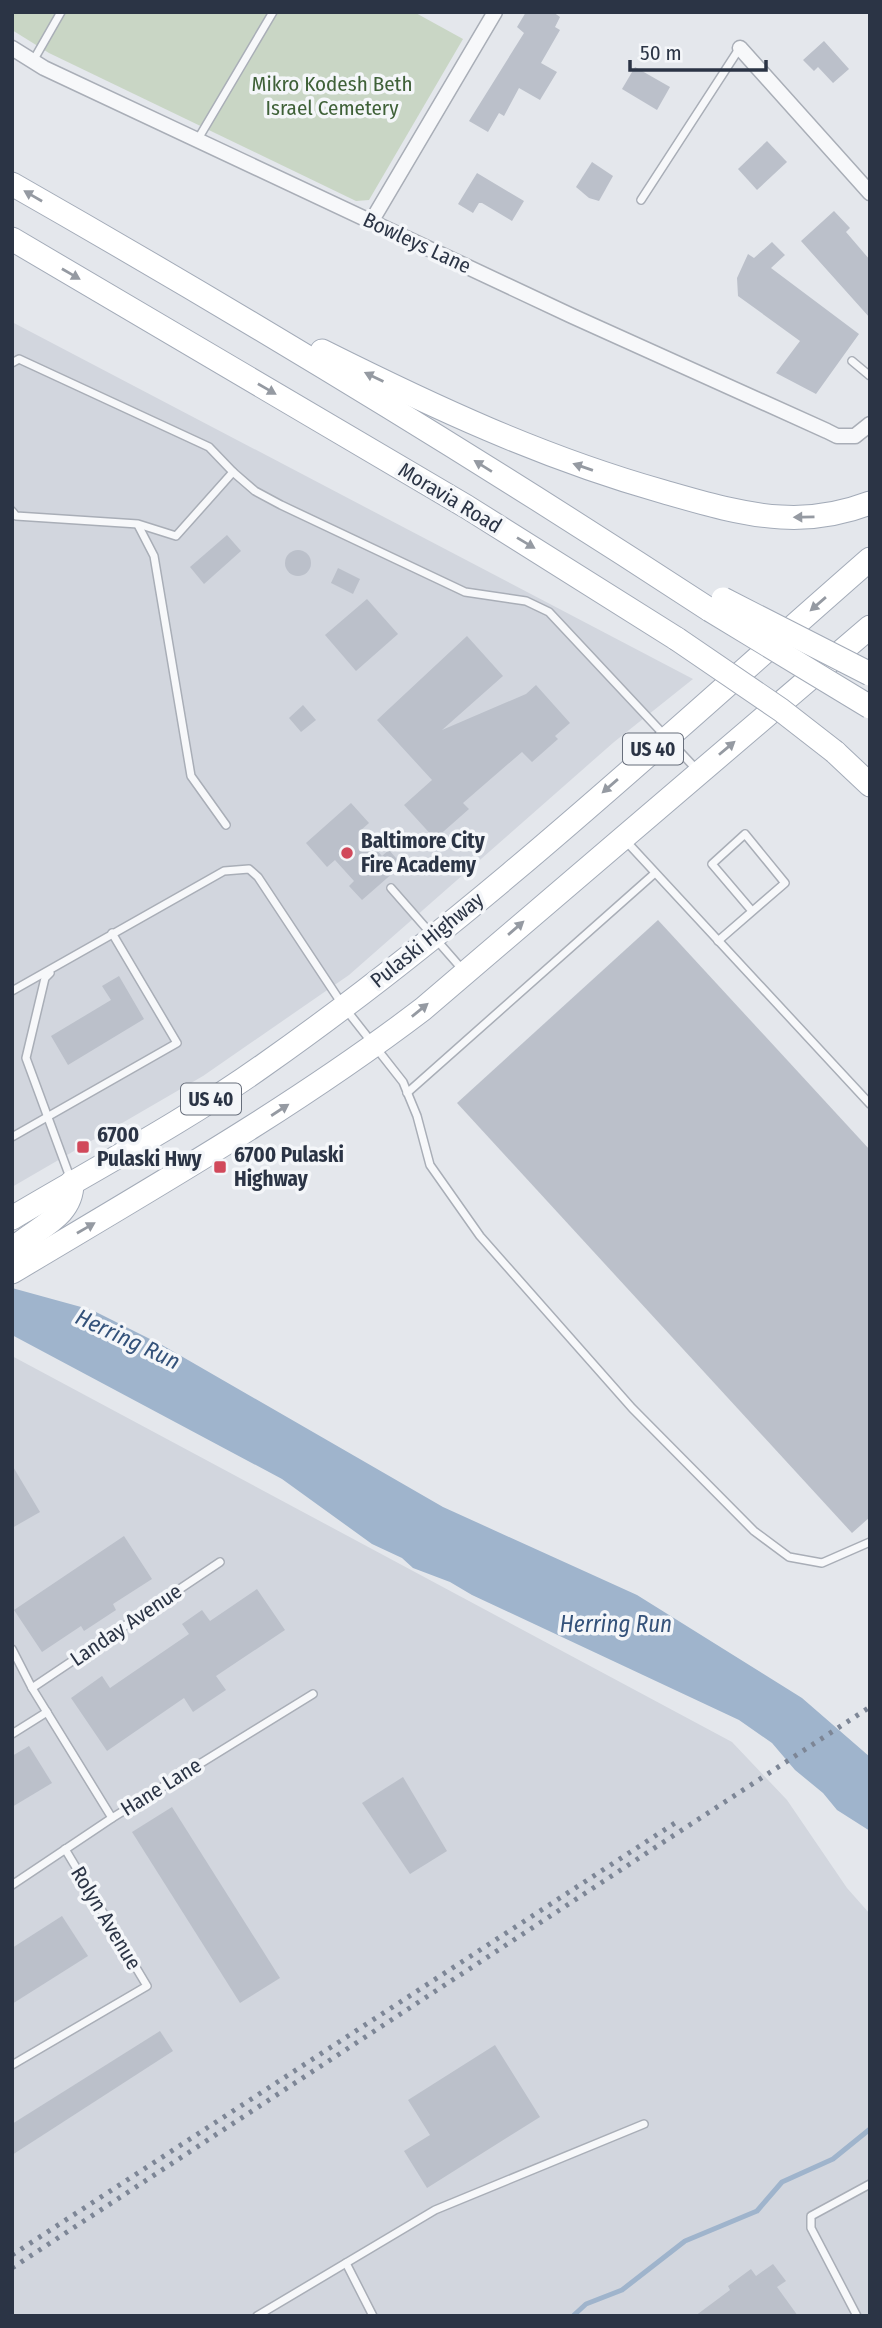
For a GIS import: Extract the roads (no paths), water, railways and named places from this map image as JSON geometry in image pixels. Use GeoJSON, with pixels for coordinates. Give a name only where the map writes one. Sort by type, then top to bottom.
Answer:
{"type":"FeatureCollection","features":[{"type":"Feature","properties":{"kind":"main road","name":"Moravia Road"},"geometry":{"type":"LineString","coordinates":[[12,184],[199,290],[604,541],[716,605]]}},
{"type":"Feature","properties":{"kind":"main road","name":"Moravia Road"},"geometry":{"type":"LineString","coordinates":[[12,239],[467,507],[677,639],[781,710],[835,752],[870,785]]}},
{"type":"Feature","properties":{"kind":"main road"},"geometry":{"type":"LineString","coordinates":[[199,290],[457,418],[542,453],[622,480],[696,501],[781,517],[842,513],[870,503]]}},
{"type":"Feature","properties":{"kind":"main road","name":"Pulaski Highway"},"geometry":{"type":"LineString","coordinates":[[12,1218],[262,1067],[434,938],[870,559]]}},
{"type":"Feature","properties":{"kind":"main road"},"geometry":{"type":"LineString","coordinates":[[716,605],[870,674]]}},
{"type":"Feature","properties":{"kind":"main road"},"geometry":{"type":"LineString","coordinates":[[716,605],[870,708]]}},
{"type":"Feature","properties":{"kind":"main road","name":"US 40"},"geometry":{"type":"LineString","coordinates":[[17,1262],[233,1140],[374,1046],[465,972],[870,627]]}},
{"type":"Feature","properties":{"kind":"main road"},"geometry":{"type":"LineString","coordinates":[[827,665],[870,633]]}},
{"type":"Feature","properties":{"kind":"main road"},"geometry":{"type":"LineString","coordinates":[[17,1262],[67,1208],[73,1198],[72,1182]]}},
{"type":"Feature","properties":{"kind":"street"},"geometry":{"type":"LineString","coordinates":[[371,222],[495,12]]}},
{"type":"Feature","properties":{"kind":"street","name":"Bowleys Lane"},"geometry":{"type":"LineString","coordinates":[[12,48],[33,61],[371,222],[837,436],[855,436],[870,424]]}},
{"type":"Feature","properties":{"kind":"street"},"geometry":{"type":"LineString","coordinates":[[740,48],[870,193]]}},
{"type":"Feature","properties":{"kind":"lane"},"geometry":{"type":"LineString","coordinates":[[33,61],[61,12]]}},
{"type":"Feature","properties":{"kind":"lane"},"geometry":{"type":"LineString","coordinates":[[198,139],[272,12]]}},
{"type":"Feature","properties":{"kind":"lane"},"geometry":{"type":"LineString","coordinates":[[641,200],[740,48]]}},
{"type":"Feature","properties":{"kind":"lane"},"geometry":{"type":"LineString","coordinates":[[12,363],[19,359],[209,447],[255,491],[465,592],[526,601],[549,612],[698,772]]}},
{"type":"Feature","properties":{"kind":"lane"},"geometry":{"type":"LineString","coordinates":[[852,361],[870,376]]}},
{"type":"Feature","properties":{"kind":"lane"},"geometry":{"type":"LineString","coordinates":[[12,512],[16,516],[138,524],[176,536],[233,472]]}},
{"type":"Feature","properties":{"kind":"lane"},"geometry":{"type":"LineString","coordinates":[[138,524],[154,556],[191,776],[226,825]]}},
{"type":"Feature","properties":{"kind":"lane"},"geometry":{"type":"LineString","coordinates":[[718,941],[785,883],[745,834],[712,864],[752,911]]}},
{"type":"Feature","properties":{"kind":"lane"},"geometry":{"type":"LineString","coordinates":[[623,837],[870,1104]]}},
{"type":"Feature","properties":{"kind":"lane"},"geometry":{"type":"LineString","coordinates":[[12,991],[224,871],[249,869],[258,877],[344,1007],[403,1082],[430,1165],[480,1236],[632,1408],[754,1531],[789,1557],[822,1563],[870,1542]]}},
{"type":"Feature","properties":{"kind":"lane"},"geometry":{"type":"LineString","coordinates":[[407,1093],[655,873]]}},
{"type":"Feature","properties":{"kind":"lane"},"geometry":{"type":"LineString","coordinates":[[391,888],[465,972]]}},
{"type":"Feature","properties":{"kind":"lane"},"geometry":{"type":"LineString","coordinates":[[12,1137],[177,1043],[113,933]]}},
{"type":"Feature","properties":{"kind":"lane"},"geometry":{"type":"LineString","coordinates":[[58,965],[45,978],[26,1058],[72,1182]]}},
{"type":"Feature","properties":{"kind":"lane","name":"Landay Avenue"},"geometry":{"type":"LineString","coordinates":[[32,1688],[220,1562]]}},
{"type":"Feature","properties":{"kind":"lane"},"geometry":{"type":"LineString","coordinates":[[12,1649],[32,1688],[112,1818]]}},
{"type":"Feature","properties":{"kind":"lane","name":"Hane Lane"},"geometry":{"type":"LineString","coordinates":[[12,1885],[112,1818],[313,1694]]}},
{"type":"Feature","properties":{"kind":"lane"},"geometry":{"type":"LineString","coordinates":[[12,1734],[47,1712]]}},
{"type":"Feature","properties":{"kind":"lane","name":"Rolyn Avenue"},"geometry":{"type":"LineString","coordinates":[[12,2066],[147,1986],[65,1849]]}},
{"type":"Feature","properties":{"kind":"lane"},"geometry":{"type":"LineString","coordinates":[[257,2316],[435,2210],[644,2124]]}},
{"type":"Feature","properties":{"kind":"lane"},"geometry":{"type":"LineString","coordinates":[[857,2316],[811,2228],[811,2216],[870,2184]]}},
{"type":"Feature","properties":{"kind":"lane"},"geometry":{"type":"LineString","coordinates":[[346,2263],[373,2316]]}},
{"type":"Feature","properties":{"kind":"water","name":"Herring Run"},"geometry":{"type":"Polygon","coordinates":[[[12,1288],[92,1310],[162,1345],[443,1507],[637,1595],[802,1698],[870,1757],[870,1831],[837,1810],[823,1793],[795,1770],[772,1743],[739,1720],[472,1595],[450,1582],[413,1568],[402,1558],[372,1544],[282,1479],[12,1335],[12,1288]]]}},
{"type":"Feature","properties":{"kind":"waterway"},"geometry":{"type":"LineString","coordinates":[[573,2316],[586,2304],[622,2290],[685,2241],[757,2211],[782,2182],[833,2159],[870,2129]]}},
{"type":"Feature","properties":{"kind":"railway"},"geometry":{"type":"LineString","coordinates":[[12,2268],[870,1707]]}},
{"type":"Feature","properties":{"kind":"railway"},"geometry":{"type":"LineString","coordinates":[[12,2255],[678,1821]]}},
{"type":"Feature","properties":{"kind":"place","name":"Baltimore City Fire Academy"},"geometry":{"type":"Point","coordinates":[347,853]}},
{"type":"Feature","properties":{"kind":"place","name":"6700 Pulaski Hwy"},"geometry":{"type":"Point","coordinates":[83,1147]}},
{"type":"Feature","properties":{"kind":"place","name":"6700 Pulaski Highway"},"geometry":{"type":"Point","coordinates":[220,1167]}},
{"type":"Feature","properties":{"kind":"park label","name":"Mikro Kodesh Beth Israel Cemetery"},"geometry":{"type":"Point","coordinates":[332,96]}}]}
